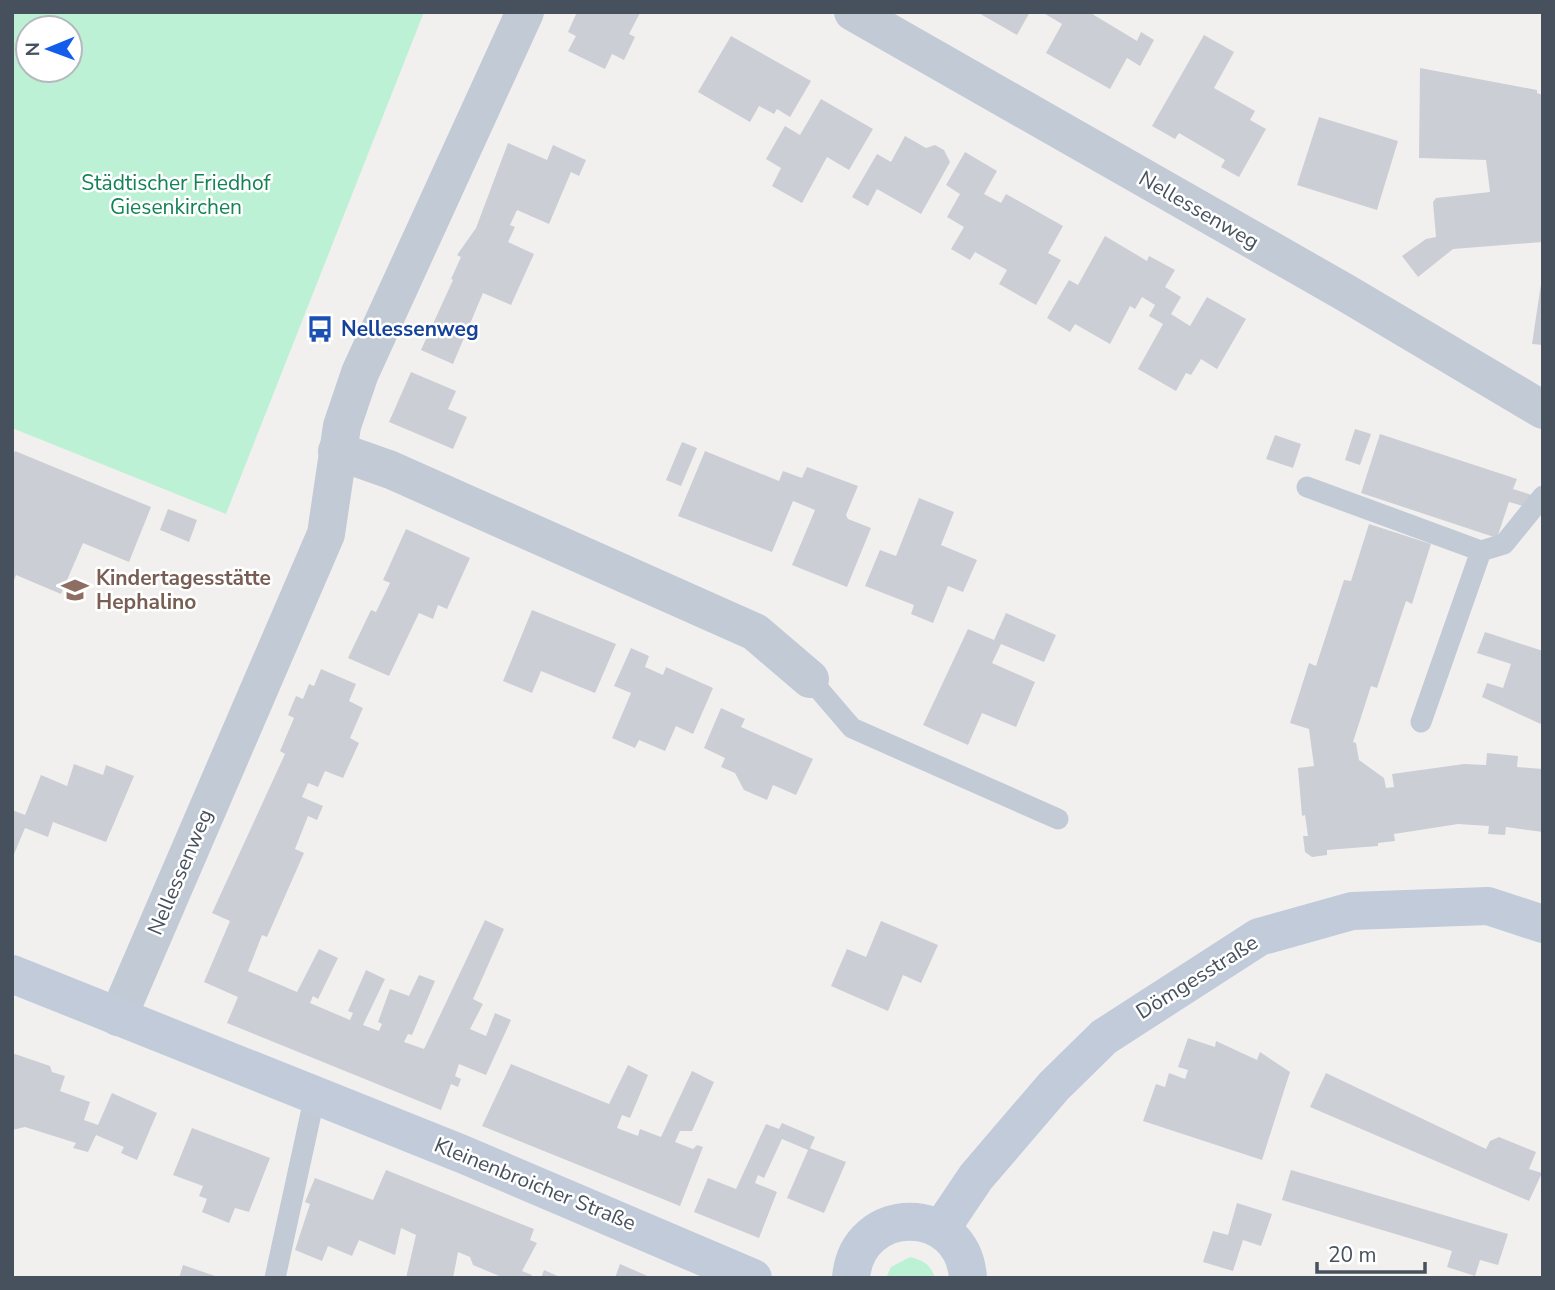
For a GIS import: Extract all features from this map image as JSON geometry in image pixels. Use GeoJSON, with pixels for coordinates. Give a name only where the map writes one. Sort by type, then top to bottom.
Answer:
{"type":"FeatureCollection","features":[{"type":"Feature","properties":{"kind":"main road","name":"Dömgesstraße"},"geometry":{"type":"LineString","coordinates":[[941,1229],[985,1167],[1054,1086],[1104,1037],[1259,937],[1352,911],[1488,906],[1543,924]]}},
{"type":"Feature","properties":{"kind":"main road","name":"Kleinenbroicher Straße"},"geometry":{"type":"LineString","coordinates":[[12,974],[652,1233],[753,1278]]}},
{"type":"Feature","properties":{"kind":"main road"},"geometry":{"type":"LineString","coordinates":[[851,1278],[854,1258],[863,1243],[890,1224],[908,1221],[941,1229],[962,1253],[968,1278]]}},
{"type":"Feature","properties":{"kind":"street","name":"Nellessenweg"},"geometry":{"type":"LineString","coordinates":[[118,1017],[327,534],[337,451],[360,373],[525,12]]}},
{"type":"Feature","properties":{"kind":"street","name":"Nellessenweg"},"geometry":{"type":"LineString","coordinates":[[853,12],[1346,293],[1543,411]]}},
{"type":"Feature","properties":{"kind":"street"},"geometry":{"type":"LineString","coordinates":[[337,451],[391,470],[755,632],[810,679]]}},
{"type":"Feature","properties":{"kind":"lane"},"geometry":{"type":"LineString","coordinates":[[1307,487],[1482,551],[1504,544],[1543,496]]}},
{"type":"Feature","properties":{"kind":"lane"},"geometry":{"type":"LineString","coordinates":[[1421,722],[1482,551]]}},
{"type":"Feature","properties":{"kind":"lane"},"geometry":{"type":"LineString","coordinates":[[810,679],[852,728],[1059,820]]}},
{"type":"Feature","properties":{"kind":"lane"},"geometry":{"type":"LineString","coordinates":[[275,1278],[315,1095]]}},
{"type":"Feature","properties":{"kind":"green space","name":"Städtischer Friedhof Giesenkirchen"},"geometry":{"type":"Polygon","coordinates":[[[12,12],[424,12],[226,514],[12,428],[12,12]]]}},
{"type":"Feature","properties":{"kind":"green space"},"geometry":{"type":"Polygon","coordinates":[[[910,1257],[926,1264],[935,1278],[886,1278],[891,1267],[910,1257]]]}},
{"type":"Feature","properties":{"kind":"building"},"geometry":{"type":"Polygon","coordinates":[[[577,12],[640,13],[629,34],[635,37],[624,60],[612,54],[605,69],[568,51],[576,36],[568,32],[577,12]]]}},
{"type":"Feature","properties":{"kind":"building"},"geometry":{"type":"Polygon","coordinates":[[[977,12],[1030,12],[1017,35],[977,12]]]}},
{"type":"Feature","properties":{"kind":"building"},"geometry":{"type":"Polygon","coordinates":[[[1042,12],[1089,12],[1137,41],[1141,32],[1154,40],[1140,66],[1127,58],[1110,89],[1046,53],[1062,24],[1042,12]]]}},
{"type":"Feature","properties":{"kind":"building"},"geometry":{"type":"Polygon","coordinates":[[[1204,35],[1234,52],[1214,88],[1255,111],[1250,120],[1266,129],[1239,177],[1221,167],[1225,160],[1179,133],[1175,139],[1152,126],[1204,35]]]}},
{"type":"Feature","properties":{"kind":"building"},"geometry":{"type":"Polygon","coordinates":[[[731,36],[811,81],[790,117],[777,109],[774,114],[759,106],[750,122],[698,92],[731,36]]]}},
{"type":"Feature","properties":{"kind":"building"},"geometry":{"type":"Polygon","coordinates":[[[1420,68],[1537,90],[1537,93],[1543,95],[1543,242],[1453,249],[1418,277],[1402,256],[1426,239],[1436,237],[1433,202],[1436,198],[1490,192],[1486,160],[1419,158],[1420,68]]]}},
{"type":"Feature","properties":{"kind":"building"},"geometry":{"type":"Polygon","coordinates":[[[821,99],[873,129],[849,170],[827,157],[802,203],[772,186],[781,168],[766,159],[785,126],[800,135],[821,99]]]}},
{"type":"Feature","properties":{"kind":"building"},"geometry":{"type":"Polygon","coordinates":[[[1319,117],[1398,141],[1377,210],[1297,185],[1319,117]]]}},
{"type":"Feature","properties":{"kind":"building"},"geometry":{"type":"Polygon","coordinates":[[[905,136],[926,148],[935,145],[944,150],[950,162],[921,214],[877,189],[868,206],[852,197],[877,154],[891,162],[905,136]]]}},
{"type":"Feature","properties":{"kind":"building"},"geometry":{"type":"Polygon","coordinates":[[[508,143],[547,160],[553,145],[586,160],[579,176],[571,172],[549,224],[517,210],[510,225],[515,227],[508,242],[534,254],[511,305],[483,293],[453,364],[421,350],[453,280],[451,279],[461,257],[457,255],[476,228],[508,143]]]}},
{"type":"Feature","properties":{"kind":"building"},"geometry":{"type":"Polygon","coordinates":[[[965,152],[997,171],[984,194],[1001,203],[1006,194],[1063,226],[1048,253],[1061,260],[1036,305],[999,284],[1007,270],[975,252],[970,260],[951,249],[964,227],[947,217],[960,194],[946,185],[965,152]]]}},
{"type":"Feature","properties":{"kind":"building"},"geometry":{"type":"Polygon","coordinates":[[[1105,236],[1147,261],[1149,256],[1175,270],[1165,287],[1181,297],[1171,314],[1190,326],[1207,297],[1246,319],[1217,369],[1201,359],[1191,375],[1186,373],[1176,391],[1138,369],[1163,324],[1149,316],[1155,305],[1142,297],[1135,309],[1130,306],[1110,344],[1075,324],[1070,332],[1047,318],[1069,280],[1078,285],[1105,236]]]}},
{"type":"Feature","properties":{"kind":"building"},"geometry":{"type":"Polygon","coordinates":[[[1543,284],[1543,345],[1532,344],[1543,284]]]}},
{"type":"Feature","properties":{"kind":"building"},"geometry":{"type":"Polygon","coordinates":[[[411,372],[456,391],[448,409],[467,417],[453,449],[389,422],[411,372]]]}},
{"type":"Feature","properties":{"kind":"building"},"geometry":{"type":"Polygon","coordinates":[[[1355,429],[1371,434],[1360,465],[1345,460],[1355,429]]]}},
{"type":"Feature","properties":{"kind":"building"},"geometry":{"type":"Polygon","coordinates":[[[1380,434],[1517,479],[1513,489],[1532,495],[1523,506],[1509,502],[1497,538],[1361,493],[1380,434]]]}},
{"type":"Feature","properties":{"kind":"building"},"geometry":{"type":"Polygon","coordinates":[[[1275,435],[1301,444],[1293,468],[1266,459],[1275,435]]]}},
{"type":"Feature","properties":{"kind":"building"},"geometry":{"type":"Polygon","coordinates":[[[682,442],[697,448],[681,486],[666,480],[682,442]]]}},
{"type":"Feature","properties":{"kind":"building"},"geometry":{"type":"Polygon","coordinates":[[[15,451],[151,507],[129,562],[83,543],[61,594],[16,575],[12,585],[12,458],[15,451]]]}},
{"type":"Feature","properties":{"kind":"building"},"geometry":{"type":"Polygon","coordinates":[[[705,451],[779,481],[783,471],[802,478],[807,467],[858,486],[846,515],[848,519],[871,528],[847,587],[792,565],[815,510],[793,501],[772,552],[678,516],[705,451]]]}},
{"type":"Feature","properties":{"kind":"building"},"geometry":{"type":"Polygon","coordinates":[[[919,498],[954,512],[941,545],[977,560],[963,592],[948,586],[933,623],[911,614],[914,605],[865,586],[880,550],[896,556],[919,498]]]}},
{"type":"Feature","properties":{"kind":"building"},"geometry":{"type":"Polygon","coordinates":[[[168,509],[197,520],[189,542],[160,530],[168,509]]]}},
{"type":"Feature","properties":{"kind":"building"},"geometry":{"type":"Polygon","coordinates":[[[1369,524],[1431,544],[1412,604],[1406,601],[1377,688],[1371,686],[1353,742],[1356,743],[1359,760],[1384,778],[1386,788],[1394,787],[1392,774],[1464,764],[1486,765],[1487,753],[1518,756],[1517,767],[1543,769],[1543,832],[1506,827],[1505,835],[1488,834],[1489,826],[1458,824],[1394,834],[1395,841],[1378,843],[1378,846],[1327,850],[1327,855],[1312,857],[1305,852],[1303,836],[1308,836],[1305,815],[1302,816],[1298,768],[1314,766],[1309,729],[1290,723],[1309,663],[1316,666],[1344,580],[1351,581],[1369,524]]]}},
{"type":"Feature","properties":{"kind":"building"},"geometry":{"type":"Polygon","coordinates":[[[406,529],[470,558],[447,609],[438,605],[433,619],[419,613],[389,676],[348,658],[371,610],[376,612],[390,583],[383,580],[406,529]]]}},
{"type":"Feature","properties":{"kind":"building"},"geometry":{"type":"Polygon","coordinates":[[[532,610],[616,644],[595,693],[541,671],[532,693],[503,681],[532,610]]]}},
{"type":"Feature","properties":{"kind":"building"},"geometry":{"type":"Polygon","coordinates":[[[1006,613],[1056,635],[1044,662],[1001,644],[992,663],[1035,682],[1016,727],[982,713],[968,745],[923,725],[968,629],[994,640],[1006,613]]]}},
{"type":"Feature","properties":{"kind":"building"},"geometry":{"type":"Polygon","coordinates":[[[1485,632],[1543,651],[1543,725],[1482,697],[1487,683],[1503,688],[1511,664],[1477,653],[1485,632]]]}},
{"type":"Feature","properties":{"kind":"building"},"geometry":{"type":"Polygon","coordinates":[[[631,648],[649,656],[645,667],[663,675],[666,667],[713,688],[693,734],[676,726],[665,751],[639,740],[635,748],[612,738],[631,693],[614,686],[631,648]]]}},
{"type":"Feature","properties":{"kind":"building"},"geometry":{"type":"Polygon","coordinates":[[[321,669],[356,684],[349,701],[363,708],[350,738],[359,743],[343,778],[325,771],[318,787],[308,783],[302,797],[323,806],[317,820],[308,816],[295,849],[304,853],[267,937],[262,935],[248,971],[297,992],[319,949],[338,958],[318,999],[313,996],[310,1003],[350,1020],[353,1013],[348,1011],[366,970],[385,979],[363,1025],[379,1031],[382,1024],[378,1022],[390,989],[409,996],[419,975],[435,981],[412,1035],[408,1034],[404,1042],[424,1049],[485,920],[504,929],[473,999],[483,1004],[470,1029],[486,1036],[495,1013],[511,1020],[486,1075],[459,1064],[455,1076],[461,1079],[458,1087],[451,1084],[441,1110],[227,1023],[238,997],[204,982],[230,921],[212,913],[285,754],[280,751],[294,718],[288,715],[296,696],[303,699],[309,684],[314,686],[321,669]]]}},
{"type":"Feature","properties":{"kind":"building"},"geometry":{"type":"Polygon","coordinates":[[[721,708],[745,719],[741,727],[813,759],[796,795],[773,785],[767,800],[744,790],[735,773],[721,767],[725,758],[704,748],[721,708]]]}},
{"type":"Feature","properties":{"kind":"building"},"geometry":{"type":"Polygon","coordinates":[[[74,764],[103,775],[106,765],[134,776],[106,842],[53,822],[48,837],[25,828],[12,859],[12,810],[25,815],[41,775],[67,786],[74,764]]]}},
{"type":"Feature","properties":{"kind":"building"},"geometry":{"type":"Polygon","coordinates":[[[881,921],[938,945],[921,983],[903,975],[888,1011],[831,986],[847,949],[866,957],[881,921]]]}},
{"type":"Feature","properties":{"kind":"building"},"geometry":{"type":"Polygon","coordinates":[[[1188,1038],[1215,1047],[1216,1041],[1257,1060],[1260,1052],[1290,1072],[1262,1160],[1143,1121],[1156,1084],[1165,1087],[1169,1073],[1185,1079],[1188,1070],[1178,1067],[1188,1038]]]}},
{"type":"Feature","properties":{"kind":"building"},"geometry":{"type":"Polygon","coordinates":[[[12,1053],[50,1066],[52,1072],[65,1076],[60,1091],[90,1102],[84,1120],[98,1125],[112,1093],[157,1113],[137,1160],[121,1153],[124,1147],[96,1135],[88,1152],[73,1148],[76,1143],[25,1127],[12,1130],[12,1053]]]}},
{"type":"Feature","properties":{"kind":"building"},"geometry":{"type":"Polygon","coordinates":[[[511,1064],[609,1104],[628,1065],[648,1075],[630,1118],[622,1115],[617,1128],[638,1136],[640,1129],[661,1137],[692,1071],[714,1082],[692,1131],[680,1131],[675,1142],[693,1149],[697,1145],[703,1147],[680,1206],[482,1126],[511,1064]]]}},
{"type":"Feature","properties":{"kind":"building"},"geometry":{"type":"Polygon","coordinates":[[[1326,1073],[1486,1149],[1490,1141],[1499,1137],[1536,1152],[1529,1169],[1542,1173],[1529,1201],[1310,1107],[1326,1073]]]}},
{"type":"Feature","properties":{"kind":"building"},"geometry":{"type":"Polygon","coordinates":[[[782,1123],[815,1137],[810,1148],[846,1162],[824,1213],[787,1198],[808,1150],[782,1139],[764,1178],[758,1175],[755,1183],[777,1192],[759,1238],[694,1212],[708,1178],[736,1189],[766,1124],[779,1129],[782,1123]]]}},
{"type":"Feature","properties":{"kind":"building"},"geometry":{"type":"Polygon","coordinates":[[[192,1128],[270,1158],[249,1212],[235,1208],[229,1223],[202,1212],[207,1199],[199,1196],[203,1186],[173,1175],[192,1128]]]}},
{"type":"Feature","properties":{"kind":"building"},"geometry":{"type":"Polygon","coordinates":[[[386,1170],[534,1229],[530,1240],[537,1243],[522,1271],[532,1275],[531,1278],[504,1278],[473,1265],[470,1257],[458,1252],[453,1278],[406,1278],[416,1235],[401,1228],[395,1255],[359,1240],[352,1256],[328,1246],[322,1261],[295,1250],[310,1204],[305,1202],[315,1178],[373,1200],[386,1170]]]}},
{"type":"Feature","properties":{"kind":"building"},"geometry":{"type":"Polygon","coordinates":[[[1291,1170],[1508,1234],[1498,1265],[1480,1260],[1475,1276],[1447,1267],[1452,1251],[1282,1200],[1291,1170]]]}},
{"type":"Feature","properties":{"kind":"building"},"geometry":{"type":"Polygon","coordinates":[[[1237,1203],[1272,1214],[1261,1246],[1243,1240],[1233,1271],[1203,1262],[1213,1231],[1228,1235],[1237,1203]]]}},
{"type":"Feature","properties":{"kind":"building"},"geometry":{"type":"Polygon","coordinates":[[[620,1264],[652,1278],[615,1278],[620,1264]]]}},
{"type":"Feature","properties":{"kind":"building"},"geometry":{"type":"Polygon","coordinates":[[[183,1265],[218,1277],[218,1278],[179,1278],[183,1265]]]}},
{"type":"Feature","properties":{"kind":"building"},"geometry":{"type":"Polygon","coordinates":[[[544,1270],[562,1278],[541,1278],[544,1270]]]}},
{"type":"Feature","properties":{"kind":"place","name":"Nellessenweg"},"geometry":{"type":"Point","coordinates":[320,329]}},
{"type":"Feature","properties":{"kind":"place","name":"Kindertagesstätte Hephalino"},"geometry":{"type":"Point","coordinates":[75,590]}}]}
